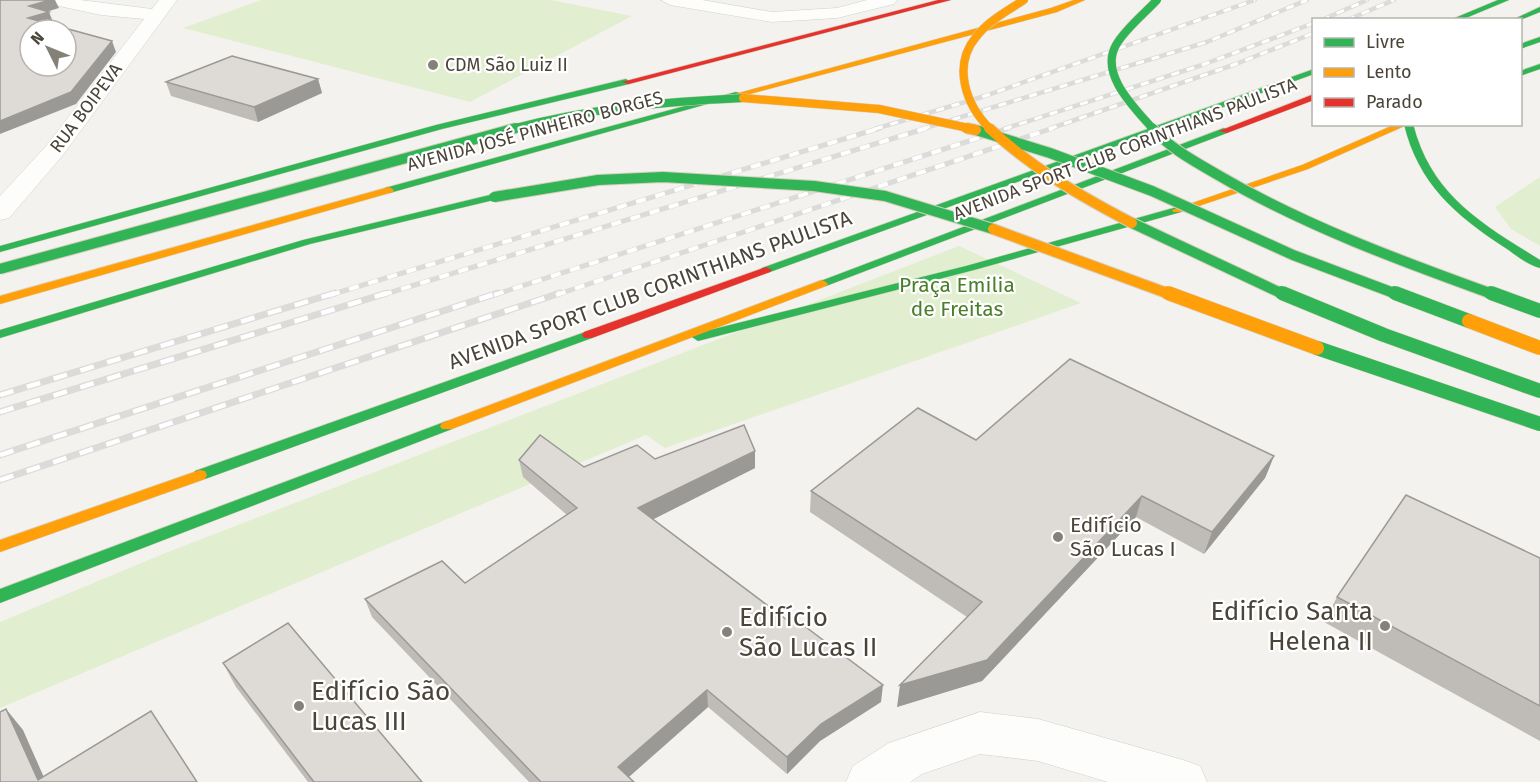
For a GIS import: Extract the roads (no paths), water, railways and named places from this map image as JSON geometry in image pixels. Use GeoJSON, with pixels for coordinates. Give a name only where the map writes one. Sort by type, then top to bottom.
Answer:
{"type":"FeatureCollection","features":[{"type":"Feature","properties":{"kind":"main road","name":"AVENIDA JOSÉ PINHEIRO BORGES"},"geometry":{"type":"LineString","coordinates":[[0,249],[439,128],[716,60],[946,0]]}},
{"type":"Feature","properties":{"kind":"main road"},"geometry":{"type":"LineString","coordinates":[[1024,0],[983,26],[970,41],[965,60],[965,85],[975,113],[1014,152],[1040,171],[1096,203],[1184,249],[1278,292],[1418,350],[1540,391]]}},
{"type":"Feature","properties":{"kind":"main road","name":"AVENIDA JOSÉ PINHEIRO BORGES"},"geometry":{"type":"LineString","coordinates":[[0,300],[382,192],[1054,10],[1082,0]]}},
{"type":"Feature","properties":{"kind":"main road"},"geometry":{"type":"LineString","coordinates":[[1157,0],[1115,46],[1113,66],[1117,87],[1167,146],[1250,194],[1383,254],[1540,311]]}},
{"type":"Feature","properties":{"kind":"main road"},"geometry":{"type":"LineString","coordinates":[[1458,18],[1505,0]]}},
{"type":"Feature","properties":{"kind":"main road"},"geometry":{"type":"LineString","coordinates":[[1520,18],[1540,9]]}},
{"type":"Feature","properties":{"kind":"main road"},"geometry":{"type":"LineString","coordinates":[[1522,47],[1540,39]]}},
{"type":"Feature","properties":{"kind":"main road"},"geometry":{"type":"LineString","coordinates":[[1522,74],[1540,66]]}},
{"type":"Feature","properties":{"kind":"main road","name":"AVENIDA SPORT CLUB CORINTHIANS PAULISTA"},"geometry":{"type":"LineString","coordinates":[[0,546],[311,436],[1312,72]]}},
{"type":"Feature","properties":{"kind":"main road"},"geometry":{"type":"LineString","coordinates":[[0,269],[420,152],[552,118],[688,99],[743,98],[879,109],[976,130],[1050,153],[1152,191],[1293,255],[1540,348]]}},
{"type":"Feature","properties":{"kind":"main road","name":"AVENIDA SPORT CLUB CORINTHIANS PAULISTA"},"geometry":{"type":"LineString","coordinates":[[0,596],[1312,98]]}},
{"type":"Feature","properties":{"kind":"main road","name":"AVENIDA SPORT CLUB CORINTHIANS PAULISTA"},"geometry":{"type":"LineString","coordinates":[[647,351],[912,282],[1008,260],[1198,204],[1371,141],[1403,126]]}},
{"type":"Feature","properties":{"kind":"main road"},"geometry":{"type":"LineString","coordinates":[[1407,126],[1407,136],[1425,171],[1444,194],[1479,227],[1540,265]]}},
{"type":"Feature","properties":{"kind":"main road"},"geometry":{"type":"LineString","coordinates":[[0,334],[416,213],[598,180],[663,177],[743,180],[885,196],[963,217],[1129,277],[1271,332],[1540,424]]}},
{"type":"Feature","properties":{"kind":"street"},"geometry":{"type":"LineString","coordinates":[[56,0],[101,10],[162,7]]}},
{"type":"Feature","properties":{"kind":"street"},"geometry":{"type":"LineString","coordinates":[[670,0],[772,17],[837,13],[888,0]]}},
{"type":"Feature","properties":{"kind":"street","name":"RUA BOIPEVA"},"geometry":{"type":"LineString","coordinates":[[0,212],[55,150],[162,7]]}},
{"type":"Feature","properties":{"kind":"street"},"geometry":{"type":"LineString","coordinates":[[870,782],[906,758],[980,733],[1038,740],[1183,782]]}},
{"type":"Feature","properties":{"kind":"railway"},"geometry":{"type":"LineString","coordinates":[[875,129],[985,96],[1255,0]]}},
{"type":"Feature","properties":{"kind":"railway"},"geometry":{"type":"LineString","coordinates":[[922,129],[1207,42],[1307,0]]}},
{"type":"Feature","properties":{"kind":"railway"},"geometry":{"type":"LineString","coordinates":[[1326,18],[1367,0]]}},
{"type":"Feature","properties":{"kind":"railway"},"geometry":{"type":"LineString","coordinates":[[1352,18],[1394,0]]}},
{"type":"Feature","properties":{"kind":"railway"},"geometry":{"type":"LineString","coordinates":[[1004,129],[1202,65],[1312,24]]}},
{"type":"Feature","properties":{"kind":"railway"},"geometry":{"type":"LineString","coordinates":[[1049,129],[1236,64],[1312,34]]}},
{"type":"Feature","properties":{"kind":"railway"},"geometry":{"type":"LineString","coordinates":[[330,295],[880,128]]}},
{"type":"Feature","properties":{"kind":"railway"},"geometry":{"type":"LineString","coordinates":[[382,295],[927,128]]}},
{"type":"Feature","properties":{"kind":"railway"},"geometry":{"type":"LineString","coordinates":[[494,295],[1009,128]]}},
{"type":"Feature","properties":{"kind":"railway"},"geometry":{"type":"LineString","coordinates":[[556,295],[1053,128]]}},
{"type":"Feature","properties":{"kind":"railway"},"geometry":{"type":"LineString","coordinates":[[0,395],[335,293]]}},
{"type":"Feature","properties":{"kind":"railway"},"geometry":{"type":"LineString","coordinates":[[0,412],[387,293]]}},
{"type":"Feature","properties":{"kind":"railway"},"geometry":{"type":"LineString","coordinates":[[0,455],[498,293]]}},
{"type":"Feature","properties":{"kind":"railway"},"geometry":{"type":"LineString","coordinates":[[0,480],[560,293]]}},
{"type":"Feature","properties":{"kind":"place","name":"CDM São Luiz II"},"geometry":{"type":"Point","coordinates":[433,65]}},
{"type":"Feature","properties":{"kind":"place","name":"Edifício São Lucas I"},"geometry":{"type":"Point","coordinates":[1058,537]}},
{"type":"Feature","properties":{"kind":"place","name":"Edifício Santa Helena II"},"geometry":{"type":"Point","coordinates":[1385,626]}},
{"type":"Feature","properties":{"kind":"place","name":"Edifício São Lucas II"},"geometry":{"type":"Point","coordinates":[727,632]}},
{"type":"Feature","properties":{"kind":"place","name":"Edifício São Lucas III"},"geometry":{"type":"Point","coordinates":[299,706]}},
{"type":"Feature","properties":{"kind":"park label","name":"Praça Emilia de Freitas"},"geometry":{"type":"Point","coordinates":[957,297]}}]}
